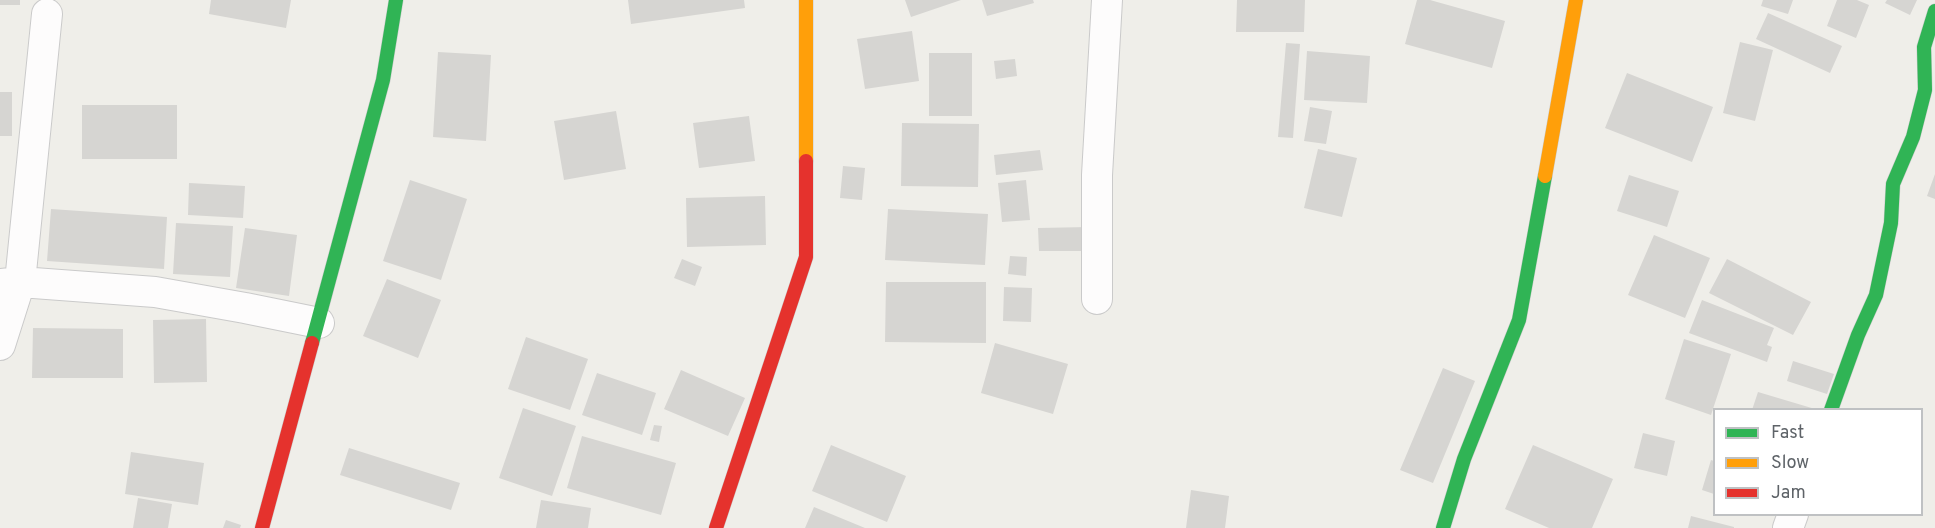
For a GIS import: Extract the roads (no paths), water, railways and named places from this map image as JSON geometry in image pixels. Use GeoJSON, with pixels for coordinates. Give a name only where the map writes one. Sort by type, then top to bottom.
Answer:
{"type":"FeatureCollection","features":[{"type":"Feature","properties":{"kind":"street"},"geometry":{"type":"LineString","coordinates":[[262,528],[383,80],[396,0]]}},
{"type":"Feature","properties":{"kind":"street"},"geometry":{"type":"LineString","coordinates":[[716,528],[806,257],[806,0]]}},
{"type":"Feature","properties":{"kind":"street"},"geometry":{"type":"LineString","coordinates":[[1097,299],[1097,176],[1107,0]]}},
{"type":"Feature","properties":{"kind":"street"},"geometry":{"type":"LineString","coordinates":[[1443,528],[1464,459],[1520,320],[1576,0]]}},
{"type":"Feature","properties":{"kind":"street"},"geometry":{"type":"LineString","coordinates":[[1832,408],[1858,335],[1876,295],[1891,223],[1893,184],[1913,137],[1925,90],[1924,47],[1935,11]]}},
{"type":"Feature","properties":{"kind":"street"},"geometry":{"type":"LineString","coordinates":[[0,345],[47,14]]}},
{"type":"Feature","properties":{"kind":"street"},"geometry":{"type":"LineString","coordinates":[[10,283],[155,292],[319,323]]}}]}
